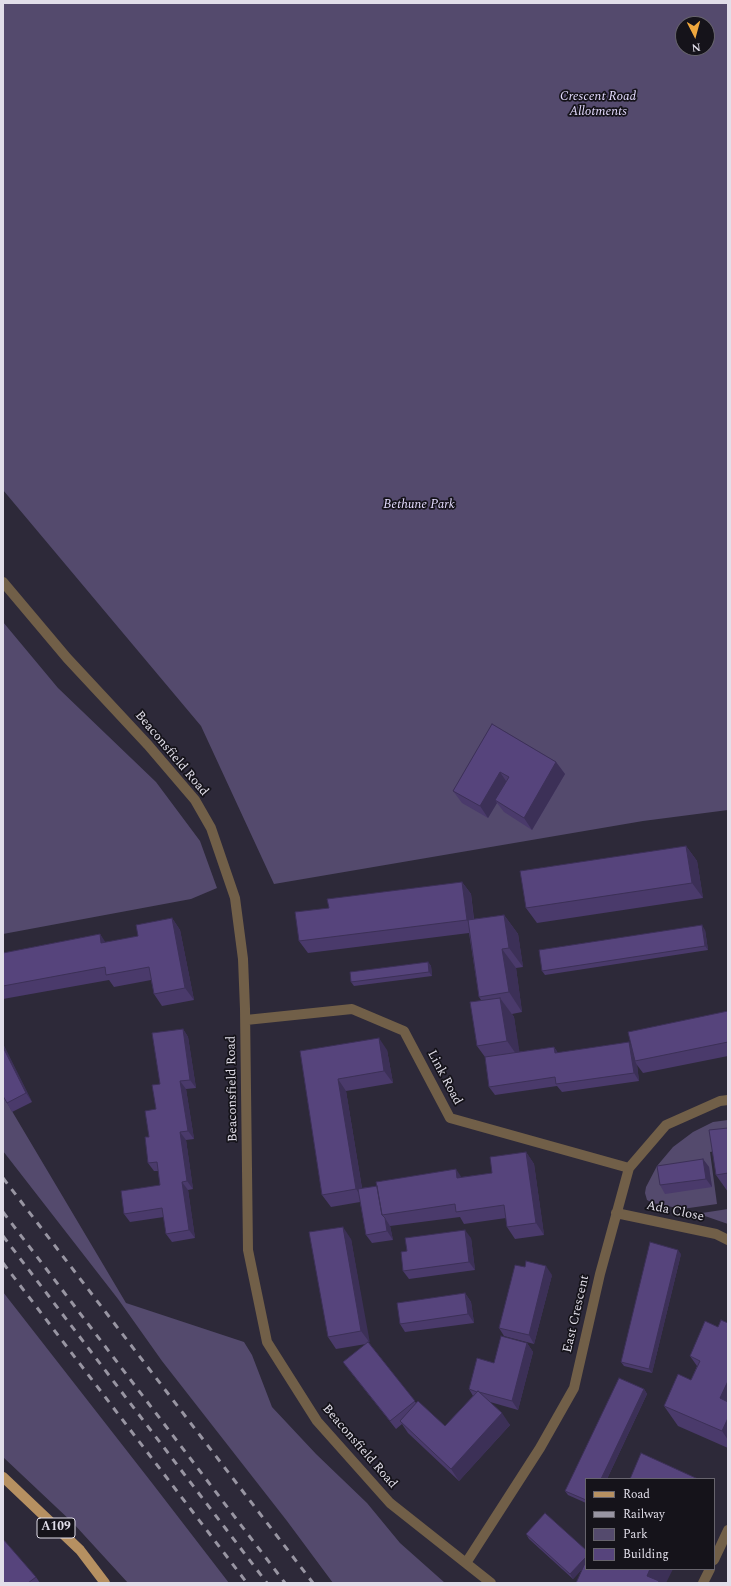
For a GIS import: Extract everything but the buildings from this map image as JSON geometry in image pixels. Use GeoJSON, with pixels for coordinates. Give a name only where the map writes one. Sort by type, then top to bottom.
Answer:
{"type":"FeatureCollection","features":[{"type":"Feature","properties":{"kind":"main road","name":"A109"},"geometry":{"type":"LineString","coordinates":[[3,1477],[80,1550],[105,1583]]}},
{"type":"Feature","properties":{"kind":"street","name":"Beaconsfield Road"},"geometry":{"type":"LineString","coordinates":[[3,582],[67,658],[148,745],[185,788],[195,800],[211,828],[235,898],[243,959],[246,1020],[248,1250],[267,1342],[317,1421],[390,1503],[491,1583]]}},
{"type":"Feature","properties":{"kind":"street","name":"Link Road"},"geometry":{"type":"LineString","coordinates":[[246,1020],[352,1009],[404,1031],[450,1118],[629,1168]]}},
{"type":"Feature","properties":{"kind":"street","name":"East Crescent"},"geometry":{"type":"LineString","coordinates":[[466,1563],[540,1448],[574,1388],[600,1274],[629,1168],[666,1125],[720,1101],[728,1100]]}},
{"type":"Feature","properties":{"kind":"street","name":"Ada Close"},"geometry":{"type":"LineString","coordinates":[[616,1212],[716,1234],[728,1240]]}},
{"type":"Feature","properties":{"kind":"street"},"geometry":{"type":"LineString","coordinates":[[715,1558],[728,1530]]}},
{"type":"Feature","properties":{"kind":"street"},"geometry":{"type":"LineString","coordinates":[[703,1583],[710,1570]]}},
{"type":"Feature","properties":{"kind":"green space","name":"Bethune Park"},"geometry":{"type":"Polygon","coordinates":[[[3,3],[728,3],[728,810],[643,821],[274,884],[201,726],[3,490],[3,3]]]}},
{"type":"Feature","properties":{"kind":"green space"},"geometry":{"type":"Polygon","coordinates":[[[3,622],[58,688],[156,782],[200,841],[217,888],[191,899],[3,934],[3,622]]]}},
{"type":"Feature","properties":{"kind":"green space"},"geometry":{"type":"Polygon","coordinates":[[[3,1096],[126,1303],[244,1342],[252,1355],[272,1407],[316,1454],[367,1503],[400,1543],[445,1583],[333,1583],[287,1521],[162,1361],[118,1299],[3,1151],[3,1096]]]}},
{"type":"Feature","properties":{"kind":"green space"},"geometry":{"type":"Polygon","coordinates":[[[728,1120],[728,1149],[710,1152],[717,1204],[682,1209],[653,1203],[647,1200],[645,1193],[646,1187],[657,1166],[673,1147],[693,1132],[713,1122],[728,1120]]]}},
{"type":"Feature","properties":{"kind":"green space"},"geometry":{"type":"Polygon","coordinates":[[[728,1209],[728,1224],[702,1215],[702,1213],[728,1209]]]}},
{"type":"Feature","properties":{"kind":"green space"},"geometry":{"type":"Polygon","coordinates":[[[3,1292],[229,1583],[128,1583],[73,1523],[3,1457],[3,1292]]]}},
{"type":"Feature","properties":{"kind":"railway"},"geometry":{"type":"LineString","coordinates":[[3,1178],[313,1583]]}},
{"type":"Feature","properties":{"kind":"railway"},"geometry":{"type":"LineString","coordinates":[[3,1212],[285,1583]]}},
{"type":"Feature","properties":{"kind":"railway"},"geometry":{"type":"LineString","coordinates":[[3,1236],[267,1583]]}},
{"type":"Feature","properties":{"kind":"railway"},"geometry":{"type":"LineString","coordinates":[[3,1263],[247,1583]]}},
{"type":"Feature","properties":{"kind":"park label","name":"Crescent Road Allotments"},"geometry":{"type":"Point","coordinates":[598,104]}}]}
